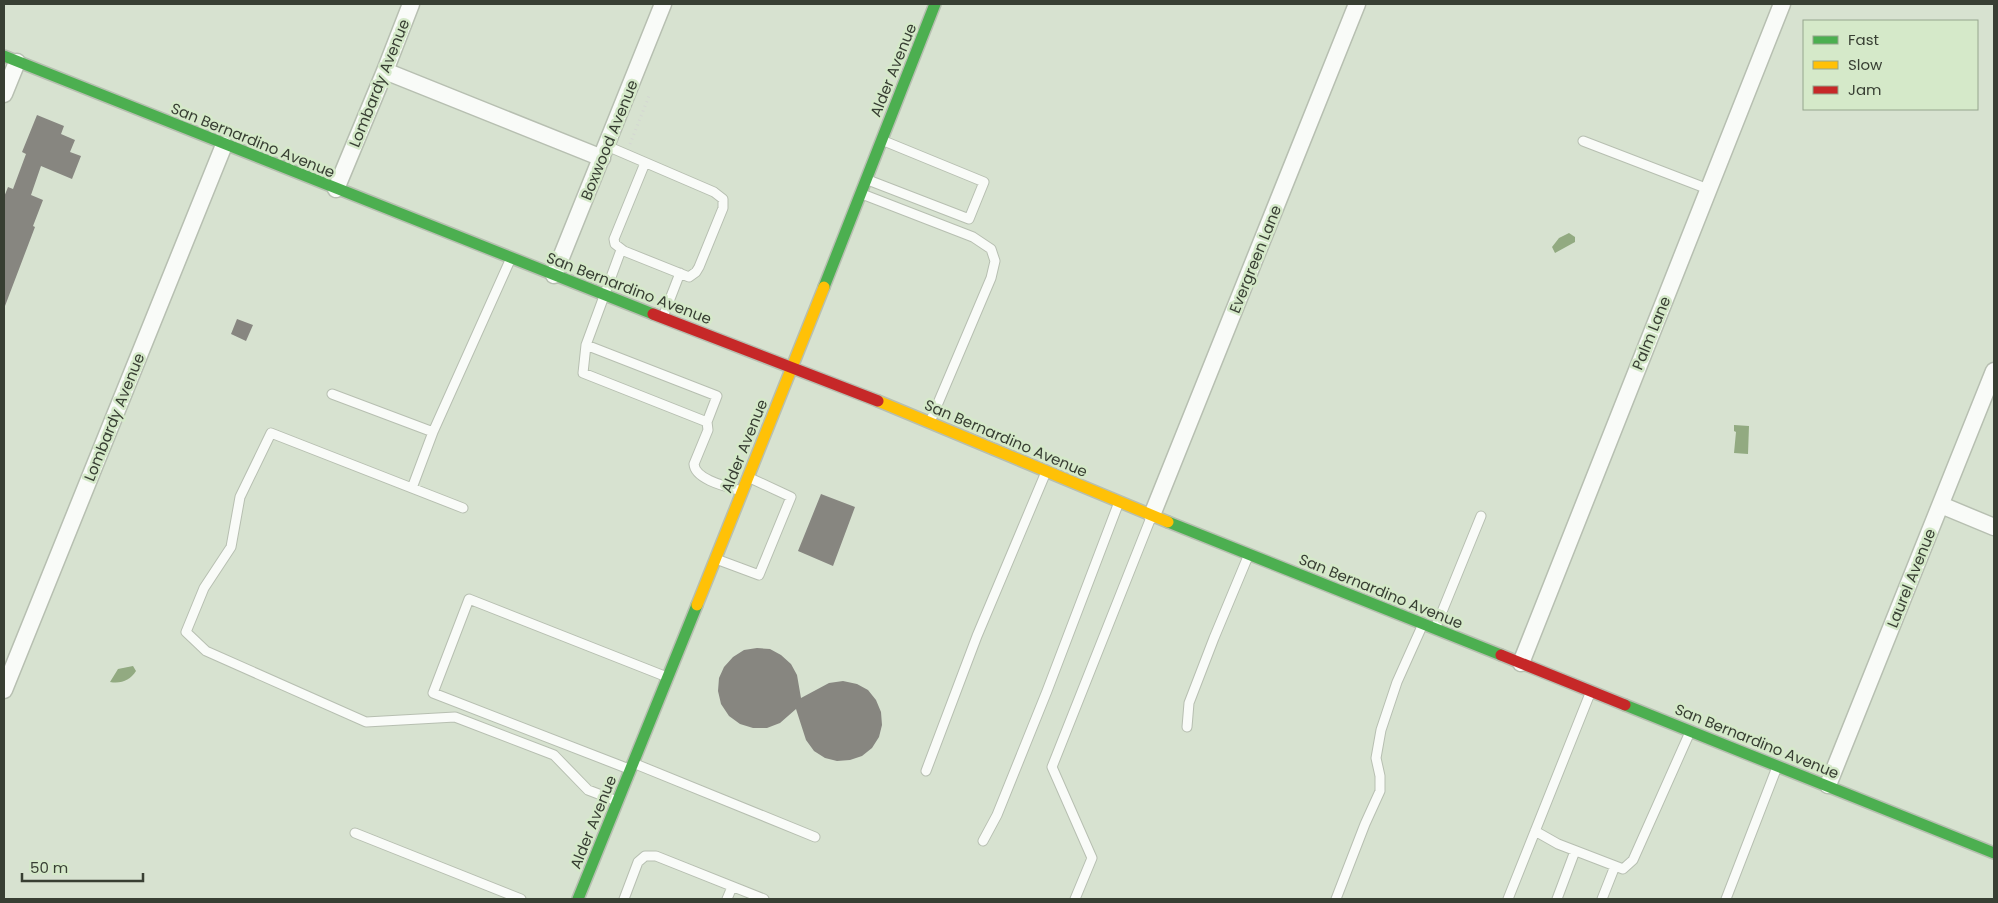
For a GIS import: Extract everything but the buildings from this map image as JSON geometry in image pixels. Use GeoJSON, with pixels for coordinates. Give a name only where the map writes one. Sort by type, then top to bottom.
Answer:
{"type":"FeatureCollection","features":[{"type":"Feature","properties":{"kind":"main road","name":"Alder Avenue"},"geometry":{"type":"LineString","coordinates":[[578,899],[714,559],[793,368],[935,4]]}},
{"type":"Feature","properties":{"kind":"main road","name":"San Bernardino Avenue"},"geometry":{"type":"LineString","coordinates":[[10,59],[929,422],[1119,502],[1994,853]]}},
{"type":"Feature","properties":{"kind":"street","name":"Lombardy Avenue"},"geometry":{"type":"LineString","coordinates":[[336,189],[411,4]]}},
{"type":"Feature","properties":{"kind":"street","name":"Boxwood Avenue"},"geometry":{"type":"LineString","coordinates":[[554,275],[663,4]]}},
{"type":"Feature","properties":{"kind":"street","name":"Evergreen Lane"},"geometry":{"type":"LineString","coordinates":[[1152,515],[1357,4]]}},
{"type":"Feature","properties":{"kind":"street","name":"Palm Lane"},"geometry":{"type":"LineString","coordinates":[[1521,663],[1782,4]]}},
{"type":"Feature","properties":{"kind":"street"},"geometry":{"type":"LineString","coordinates":[[4,94],[10,59]]}},
{"type":"Feature","properties":{"kind":"street"},"geometry":{"type":"LineString","coordinates":[[385,71],[604,152]]}},
{"type":"Feature","properties":{"kind":"street","name":"Lombardy Avenue"},"geometry":{"type":"LineString","coordinates":[[4,690],[224,145]]}},
{"type":"Feature","properties":{"kind":"street","name":"Laurel Avenue"},"geometry":{"type":"LineString","coordinates":[[1828,786],[1994,371]]}},
{"type":"Feature","properties":{"kind":"street"},"geometry":{"type":"LineString","coordinates":[[1941,505],[1994,527]]}},
{"type":"Feature","properties":{"kind":"lane"},"geometry":{"type":"LineString","coordinates":[[866,179],[969,219],[984,182],[881,140]]}},
{"type":"Feature","properties":{"kind":"lane"},"geometry":{"type":"LineString","coordinates":[[1582,141],[1708,189]]}},
{"type":"Feature","properties":{"kind":"lane"},"geometry":{"type":"LineString","coordinates":[[604,152],[645,163],[714,192],[722,199],[724,203],[696,272],[689,277],[621,250],[615,244],[614,239],[645,163]]}},
{"type":"Feature","properties":{"kind":"lane"},"geometry":{"type":"LineString","coordinates":[[860,194],[973,237],[991,249],[995,261],[991,278],[929,422]]}},
{"type":"Feature","properties":{"kind":"lane"},"geometry":{"type":"LineString","coordinates":[[621,250],[586,344],[583,373],[707,422]]}},
{"type":"Feature","properties":{"kind":"lane"},"geometry":{"type":"LineString","coordinates":[[412,488],[433,432],[511,258]]}},
{"type":"Feature","properties":{"kind":"lane"},"geometry":{"type":"LineString","coordinates":[[663,318],[680,273]]}},
{"type":"Feature","properties":{"kind":"lane"},"geometry":{"type":"LineString","coordinates":[[586,344],[717,396],[707,422],[708,430],[694,468],[703,477],[742,491]]}},
{"type":"Feature","properties":{"kind":"lane"},"geometry":{"type":"LineString","coordinates":[[332,394],[433,432]]}},
{"type":"Feature","properties":{"kind":"lane"},"geometry":{"type":"LineString","coordinates":[[462,508],[271,433],[240,498],[231,547],[204,588],[186,632],[206,651],[366,722],[454,717],[554,755],[588,790],[617,802]]}},
{"type":"Feature","properties":{"kind":"lane"},"geometry":{"type":"LineString","coordinates":[[926,771],[976,636],[1046,472]]}},
{"type":"Feature","properties":{"kind":"lane"},"geometry":{"type":"LineString","coordinates":[[714,559],[759,575],[791,497],[748,476]]}},
{"type":"Feature","properties":{"kind":"lane"},"geometry":{"type":"LineString","coordinates":[[983,841],[997,815],[1047,691],[1119,502]]}},
{"type":"Feature","properties":{"kind":"lane"},"geometry":{"type":"LineString","coordinates":[[1075,899],[1092,858],[1052,767],[1152,515]]}},
{"type":"Feature","properties":{"kind":"lane"},"geometry":{"type":"LineString","coordinates":[[1435,629],[1481,516]]}},
{"type":"Feature","properties":{"kind":"lane"},"geometry":{"type":"LineString","coordinates":[[1186,727],[1189,703],[1249,554]]}},
{"type":"Feature","properties":{"kind":"lane"},"geometry":{"type":"LineString","coordinates":[[667,677],[469,599],[432,693],[632,766],[815,837]]}},
{"type":"Feature","properties":{"kind":"lane"},"geometry":{"type":"LineString","coordinates":[[1336,899],[1380,791],[1380,776],[1376,758],[1381,730],[1397,682],[1423,624]]}},
{"type":"Feature","properties":{"kind":"lane"},"geometry":{"type":"LineString","coordinates":[[1508,899],[1591,691]]}},
{"type":"Feature","properties":{"kind":"lane"},"geometry":{"type":"LineString","coordinates":[[1535,831],[1558,844],[1623,869],[1632,860],[1690,731]]}},
{"type":"Feature","properties":{"kind":"lane"},"geometry":{"type":"LineString","coordinates":[[1726,899],[1778,766]]}},
{"type":"Feature","properties":{"kind":"lane"},"geometry":{"type":"LineString","coordinates":[[355,833],[521,899]]}},
{"type":"Feature","properties":{"kind":"lane"},"geometry":{"type":"LineString","coordinates":[[1557,899],[1575,851]]}},
{"type":"Feature","properties":{"kind":"lane"},"geometry":{"type":"LineString","coordinates":[[624,899],[638,862],[645,856],[656,856],[764,899]]}},
{"type":"Feature","properties":{"kind":"lane"},"geometry":{"type":"LineString","coordinates":[[1602,899],[1615,866]]}},
{"type":"Feature","properties":{"kind":"lane"},"geometry":{"type":"LineString","coordinates":[[728,899],[732,887]]}},
{"type":"Feature","properties":{"kind":"path"},"geometry":{"type":"LineString","coordinates":[[628,148],[649,96]]}},
{"type":"Feature","properties":{"kind":"shaded area"},"geometry":{"type":"Polygon","coordinates":[[[1569,233],[1575,237],[1575,242],[1555,253],[1552,247],[1559,238],[1569,233]]]}},
{"type":"Feature","properties":{"kind":"shaded area"},"geometry":{"type":"Polygon","coordinates":[[[1734,425],[1749,426],[1748,454],[1734,453],[1736,432],[1734,431],[1734,425]]]}},
{"type":"Feature","properties":{"kind":"shaded area"},"geometry":{"type":"Polygon","coordinates":[[[133,666],[136,671],[131,677],[122,682],[110,682],[118,669],[133,666]]]}},
{"type":"Feature","properties":{"kind":"traffic: fast"},"geometry":{"type":"LineString","coordinates":[[824,287],[935,4]]}},
{"type":"Feature","properties":{"kind":"traffic: fast"},"geometry":{"type":"LineString","coordinates":[[4,56],[653,314]]}},
{"type":"Feature","properties":{"kind":"traffic: fast"},"geometry":{"type":"LineString","coordinates":[[1168,522],[1501,655]]}},
{"type":"Feature","properties":{"kind":"traffic: fast"},"geometry":{"type":"LineString","coordinates":[[578,899],[697,605]]}},
{"type":"Feature","properties":{"kind":"traffic: fast"},"geometry":{"type":"LineString","coordinates":[[1625,705],[1994,853]]}},
{"type":"Feature","properties":{"kind":"traffic: slow"},"geometry":{"type":"LineString","coordinates":[[697,605],[824,287]]}},
{"type":"Feature","properties":{"kind":"traffic: slow"},"geometry":{"type":"LineString","coordinates":[[878,401],[1168,522]]}},
{"type":"Feature","properties":{"kind":"traffic: jam"},"geometry":{"type":"LineString","coordinates":[[653,314],[878,401]]}},
{"type":"Feature","properties":{"kind":"traffic: jam"},"geometry":{"type":"LineString","coordinates":[[1501,655],[1625,705]]}}]}
